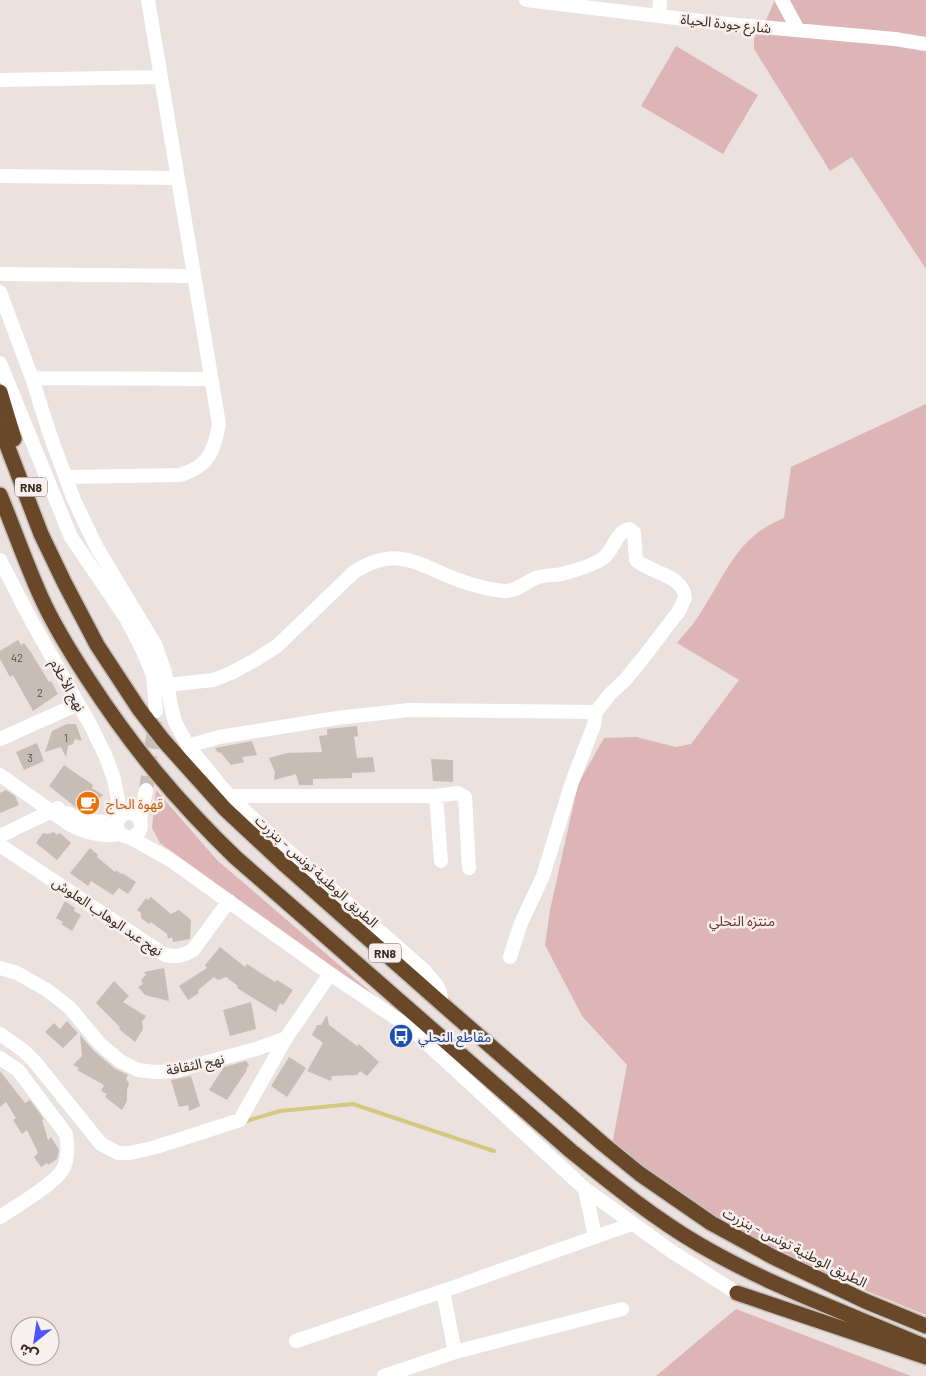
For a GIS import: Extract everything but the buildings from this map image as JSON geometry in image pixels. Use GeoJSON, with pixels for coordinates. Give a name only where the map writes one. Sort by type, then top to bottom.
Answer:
{"type":"FeatureCollection","features":[{"type":"Feature","properties":{"kind":"highway","name":"RN8"},"geometry":{"type":"LineString","coordinates":[[0,392],[64,582]]}},
{"type":"Feature","properties":{"kind":"highway","name":"الطريق الوطنية تونس - بنزرت"},"geometry":{"type":"LineString","coordinates":[[0,427],[40,534],[97,646],[162,740],[232,815],[292,872],[640,1174],[712,1223],[806,1273],[865,1301],[926,1326]]}},
{"type":"Feature","properties":{"kind":"highway","name":"RN8"},"geometry":{"type":"LineString","coordinates":[[0,495],[41,598],[71,653],[136,749],[198,822],[235,857],[571,1151],[628,1196],[699,1244],[747,1270],[795,1293],[926,1346]]}},
{"type":"Feature","properties":{"kind":"highway"},"geometry":{"type":"LineString","coordinates":[[738,1293],[926,1357]]}},
{"type":"Feature","properties":{"kind":"street"},"geometry":{"type":"LineString","coordinates":[[66,477],[180,475],[195,470],[207,460],[216,443],[218,434],[219,424],[148,0]]}},
{"type":"Feature","properties":{"kind":"street","name":"شارع جودة الحياة"},"geometry":{"type":"LineString","coordinates":[[526,0],[717,23],[926,44]]}},
{"type":"Feature","properties":{"kind":"street"},"geometry":{"type":"LineString","coordinates":[[659,16],[660,0]]}},
{"type":"Feature","properties":{"kind":"street"},"geometry":{"type":"LineString","coordinates":[[782,0],[798,30]]}},
{"type":"Feature","properties":{"kind":"street"},"geometry":{"type":"LineString","coordinates":[[0,80],[161,77]]}},
{"type":"Feature","properties":{"kind":"street"},"geometry":{"type":"LineString","coordinates":[[0,176],[177,178]]}},
{"type":"Feature","properties":{"kind":"street"},"geometry":{"type":"LineString","coordinates":[[0,274],[194,276]]}},
{"type":"Feature","properties":{"kind":"street"},"geometry":{"type":"LineString","coordinates":[[0,292],[74,500],[97,548],[155,644],[164,666],[175,722],[188,746],[229,796],[287,850],[424,970],[438,986],[441,994],[441,1003]]}},
{"type":"Feature","properties":{"kind":"street"},"geometry":{"type":"LineString","coordinates":[[0,363],[71,537],[126,618],[143,651],[153,675],[156,711]]}},
{"type":"Feature","properties":{"kind":"street"},"geometry":{"type":"LineString","coordinates":[[32,378],[210,379]]}},
{"type":"Feature","properties":{"kind":"street"},"geometry":{"type":"LineString","coordinates":[[167,685],[213,680],[255,660],[277,646],[354,572],[366,564],[382,559],[412,560],[470,584],[506,591],[516,589],[538,577],[563,574],[601,560],[607,555],[621,532],[629,530],[634,532],[636,560],[683,587],[685,598],[679,611],[643,658],[596,712],[594,725],[572,782],[543,876],[521,923],[510,957]]}},
{"type":"Feature","properties":{"kind":"street","name":"نهج الأحلام"},"geometry":{"type":"LineString","coordinates":[[0,560],[109,765],[114,779],[122,827]]}},
{"type":"Feature","properties":{"kind":"street"},"geometry":{"type":"LineString","coordinates":[[0,739],[78,704]]}},
{"type":"Feature","properties":{"kind":"street"},"geometry":{"type":"LineString","coordinates":[[188,746],[219,737],[318,721],[409,710],[596,712]]}},
{"type":"Feature","properties":{"kind":"street"},"geometry":{"type":"LineString","coordinates":[[0,765],[55,809],[70,824],[91,833],[101,835],[122,827],[131,813],[169,859]]}},
{"type":"Feature","properties":{"kind":"street"},"geometry":{"type":"LineString","coordinates":[[0,775],[55,809]]}},
{"type":"Feature","properties":{"kind":"street"},"geometry":{"type":"LineString","coordinates":[[122,827],[139,832],[146,790]]}},
{"type":"Feature","properties":{"kind":"street"},"geometry":{"type":"LineString","coordinates":[[229,796],[436,796],[455,792],[465,797],[470,868]]}},
{"type":"Feature","properties":{"kind":"street"},"geometry":{"type":"LineString","coordinates":[[436,796],[442,861]]}},
{"type":"Feature","properties":{"kind":"street"},"geometry":{"type":"LineString","coordinates":[[0,836],[55,809]]}},
{"type":"Feature","properties":{"kind":"street"},"geometry":{"type":"LineString","coordinates":[[122,827],[330,974],[409,1027],[585,1189],[671,1251],[738,1293]]}},
{"type":"Feature","properties":{"kind":"street","name":"نهج عبد الوهاب العلوش"},"geometry":{"type":"LineString","coordinates":[[0,844],[165,956],[185,955],[193,950],[229,902]]}},
{"type":"Feature","properties":{"kind":"street","name":"نهج الثقافة"},"geometry":{"type":"LineString","coordinates":[[0,968],[17,972],[47,990],[69,1008],[100,1044],[120,1061],[138,1070],[155,1072],[174,1071],[256,1049],[286,1038]]}},
{"type":"Feature","properties":{"kind":"street"},"geometry":{"type":"LineString","coordinates":[[0,1034],[24,1051],[35,1062],[102,1144],[109,1150],[122,1154],[156,1147],[240,1120],[286,1038],[330,974]]}},
{"type":"Feature","properties":{"kind":"street"},"geometry":{"type":"LineString","coordinates":[[0,1058],[18,1070],[66,1134],[68,1144],[64,1168],[57,1178],[0,1217]]}},
{"type":"Feature","properties":{"kind":"street"},"geometry":{"type":"LineString","coordinates":[[585,1189],[595,1237]]}},
{"type":"Feature","properties":{"kind":"street"},"geometry":{"type":"LineString","coordinates":[[296,1342],[632,1224]]}},
{"type":"Feature","properties":{"kind":"street"},"geometry":{"type":"LineString","coordinates":[[443,1291],[455,1352]]}},
{"type":"Feature","properties":{"kind":"street"},"geometry":{"type":"LineString","coordinates":[[384,1376],[455,1352],[622,1309]]}},
{"type":"Feature","properties":{"kind":"green space"},"geometry":{"type":"Polygon","coordinates":[[[775,0],[926,0],[926,269],[852,157],[830,171],[754,49],[754,38],[766,20],[775,0]]]}},
{"type":"Feature","properties":{"kind":"green space"},"geometry":{"type":"Polygon","coordinates":[[[676,46],[758,95],[723,154],[641,106],[676,46]]]}},
{"type":"Feature","properties":{"kind":"green space","name":"منتزه النحلي"},"geometry":{"type":"Polygon","coordinates":[[[926,404],[926,1315],[803,1265],[715,1219],[612,1145],[627,1065],[582,1016],[545,945],[550,910],[578,784],[604,738],[636,737],[676,747],[691,744],[739,680],[677,643],[696,620],[726,570],[744,546],[755,535],[784,518],[791,467],[926,404]]]}},
{"type":"Feature","properties":{"kind":"green space"},"geometry":{"type":"Polygon","coordinates":[[[156,790],[217,860],[381,1001],[160,843],[152,828],[156,790]]]}},
{"type":"Feature","properties":{"kind":"green space"},"geometry":{"type":"Polygon","coordinates":[[[736,1309],[911,1376],[656,1376],[736,1309]]]}},
{"type":"Feature","properties":{"kind":"waterway"},"geometry":{"type":"LineString","coordinates":[[243,1122],[280,1111],[353,1104],[494,1151]]}},
{"type":"Feature","properties":{"kind":"tunnel"},"geometry":{"type":"LineString","coordinates":[[146,790],[155,721]]}},
{"type":"Feature","properties":{"kind":"place","name":"قهوة الحاج"},"geometry":{"type":"Point","coordinates":[88,803]}},
{"type":"Feature","properties":{"kind":"place","name":"مقاطع النحلي"},"geometry":{"type":"Point","coordinates":[401,1036]}}]}
